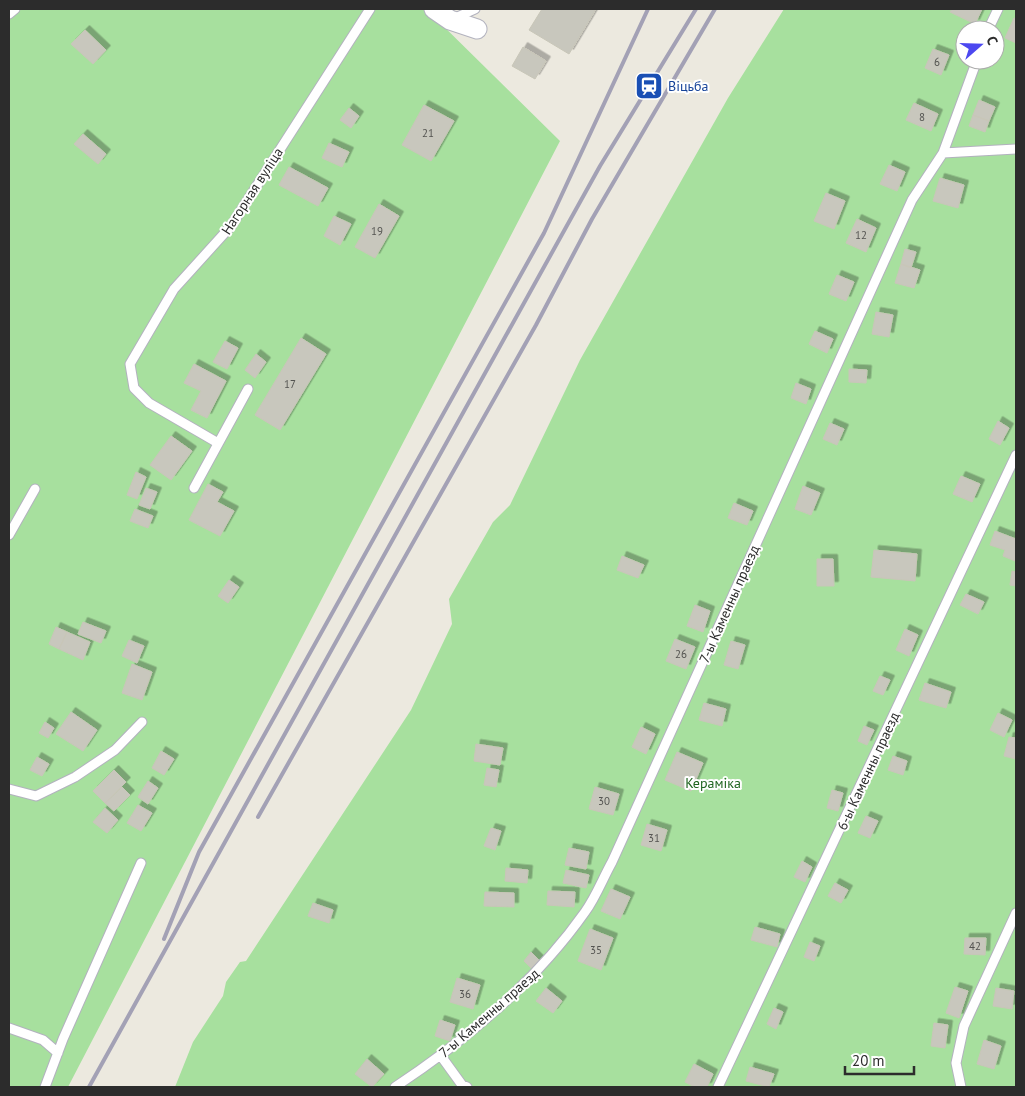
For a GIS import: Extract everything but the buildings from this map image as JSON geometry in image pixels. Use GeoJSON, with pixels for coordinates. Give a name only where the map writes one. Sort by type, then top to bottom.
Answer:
{"type":"FeatureCollection","features":[{"type":"Feature","properties":{"kind":"street"},"geometry":{"type":"LineString","coordinates":[[434,9],[450,20],[478,29]]}},
{"type":"Feature","properties":{"kind":"lane"},"geometry":{"type":"LineString","coordinates":[[9,14],[15,9]]}},
{"type":"Feature","properties":{"kind":"lane","name":"Нагорная вуліца"},"geometry":{"type":"LineString","coordinates":[[218,443],[149,403],[134,388],[130,364],[174,289],[232,226],[370,9]]}},
{"type":"Feature","properties":{"kind":"lane"},"geometry":{"type":"LineString","coordinates":[[450,20],[475,9]]}},
{"type":"Feature","properties":{"kind":"lane","name":"7-ы Каменны праезд"},"geometry":{"type":"LineString","coordinates":[[395,1087],[441,1056],[537,973],[586,911],[612,862],[912,200],[943,153],[973,70]]}},
{"type":"Feature","properties":{"kind":"lane"},"geometry":{"type":"LineString","coordinates":[[943,153],[1016,149]]}},
{"type":"Feature","properties":{"kind":"lane"},"geometry":{"type":"LineString","coordinates":[[194,488],[248,389]]}},
{"type":"Feature","properties":{"kind":"lane","name":"6-ы Каменны праезд"},"geometry":{"type":"LineString","coordinates":[[718,1087],[1016,455]]}},
{"type":"Feature","properties":{"kind":"lane"},"geometry":{"type":"LineString","coordinates":[[9,535],[35,489]]}},
{"type":"Feature","properties":{"kind":"lane"},"geometry":{"type":"LineString","coordinates":[[9,789],[36,796],[76,777],[115,750],[142,722]]}},
{"type":"Feature","properties":{"kind":"lane"},"geometry":{"type":"LineString","coordinates":[[45,1087],[141,863]]}},
{"type":"Feature","properties":{"kind":"lane"},"geometry":{"type":"LineString","coordinates":[[960,1087],[956,1063],[964,1026],[1016,913]]}},
{"type":"Feature","properties":{"kind":"lane"},"geometry":{"type":"LineString","coordinates":[[9,1028],[42,1040],[58,1054]]}},
{"type":"Feature","properties":{"kind":"lane"},"geometry":{"type":"LineString","coordinates":[[441,1056],[462,1085],[467,1087]]}},
{"type":"Feature","properties":{"kind":"green space"},"geometry":{"type":"Polygon","coordinates":[[[9,9],[426,9],[560,141],[68,1087],[9,1087],[9,9]]]}},
{"type":"Feature","properties":{"kind":"green space","name":"Кераміка"},"geometry":{"type":"Polygon","coordinates":[[[784,9],[1016,9],[1016,1087],[175,1087],[193,1042],[223,996],[226,982],[240,962],[246,961],[411,710],[452,624],[449,599],[493,522],[510,505],[580,360],[728,98],[784,9]]]}},
{"type":"Feature","properties":{"kind":"railway"},"geometry":{"type":"LineString","coordinates":[[164,939],[199,852],[544,233],[648,9]]}},
{"type":"Feature","properties":{"kind":"railway"},"geometry":{"type":"LineString","coordinates":[[89,1087],[600,166],[696,9]]}},
{"type":"Feature","properties":{"kind":"railway"},"geometry":{"type":"LineString","coordinates":[[258,817],[536,325],[592,219],[715,9]]}},
{"type":"Feature","properties":{"kind":"place","name":"Віцьба"},"geometry":{"type":"Point","coordinates":[649,86]}}]}
